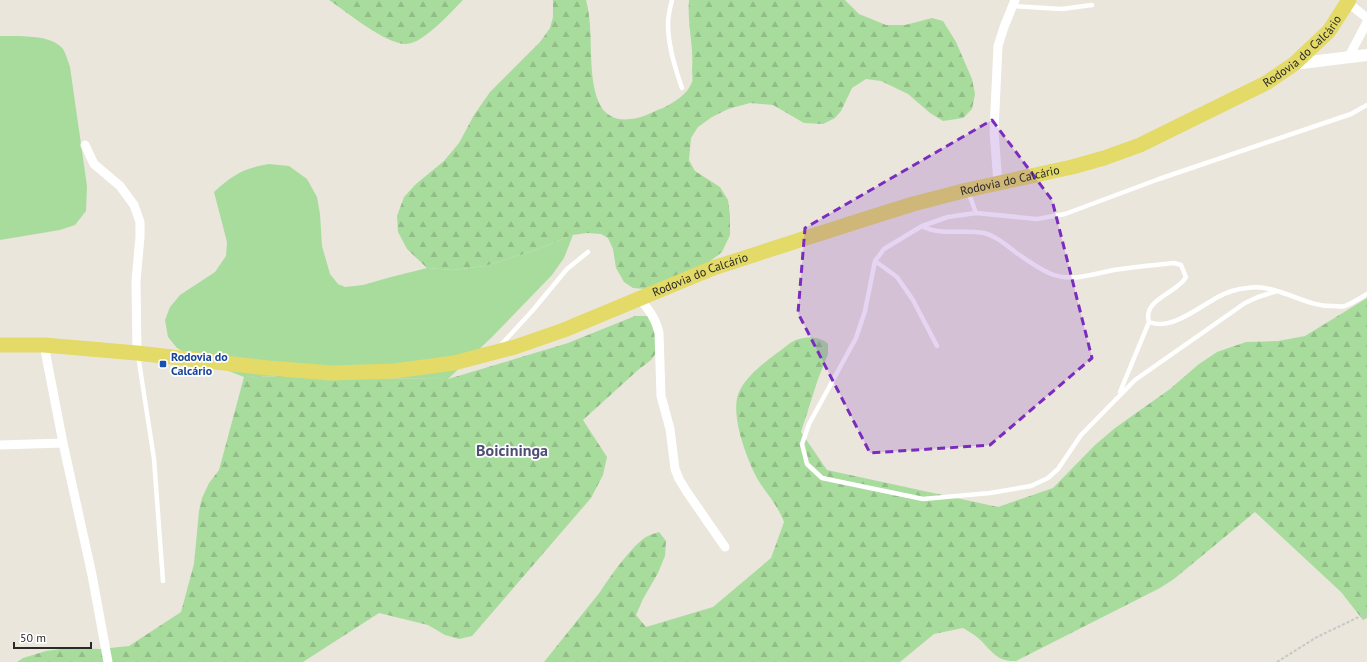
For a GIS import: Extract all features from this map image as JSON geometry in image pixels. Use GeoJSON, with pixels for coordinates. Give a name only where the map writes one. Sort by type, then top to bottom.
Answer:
{"type":"FeatureCollection","features":[{"type":"Feature","properties":{"kind":"main road","name":"Rodovia do Calcário"},"geometry":{"type":"LineString","coordinates":[[0,345],[44,345],[138,353],[268,368],[332,373],[394,371],[454,363],[515,347],[564,330],[713,268],[913,204],[1098,160],[1140,145],[1266,83],[1294,64],[1329,31],[1348,1]]}},
{"type":"Feature","properties":{"kind":"street"},"geometry":{"type":"LineString","coordinates":[[1348,1],[1367,18]]}},
{"type":"Feature","properties":{"kind":"street"},"geometry":{"type":"LineString","coordinates":[[998,184],[994,131],[998,46],[1014,3]]}},
{"type":"Feature","properties":{"kind":"street"},"geometry":{"type":"LineString","coordinates":[[1348,58],[1367,22]]}},
{"type":"Feature","properties":{"kind":"street"},"geometry":{"type":"LineString","coordinates":[[1294,64],[1367,55]]}},
{"type":"Feature","properties":{"kind":"street"},"geometry":{"type":"LineString","coordinates":[[85,145],[94,164],[120,186],[134,205],[140,222],[136,281],[138,353]]}},
{"type":"Feature","properties":{"kind":"street"},"geometry":{"type":"LineString","coordinates":[[640,299],[653,315],[659,333],[661,396],[670,430],[675,468],[679,479],[687,492],[725,547]]}},
{"type":"Feature","properties":{"kind":"street"},"geometry":{"type":"LineString","coordinates":[[44,345],[63,442],[92,575],[108,662]]}},
{"type":"Feature","properties":{"kind":"street"},"geometry":{"type":"LineString","coordinates":[[0,445],[63,442]]}},
{"type":"Feature","properties":{"kind":"lane"},"geometry":{"type":"LineString","coordinates":[[672,0],[668,23],[668,34],[675,70],[682,88]]}},
{"type":"Feature","properties":{"kind":"lane"},"geometry":{"type":"LineString","coordinates":[[1014,3],[1062,9],[1092,5]]}},
{"type":"Feature","properties":{"kind":"lane"},"geometry":{"type":"LineString","coordinates":[[1277,291],[1245,303],[1135,380],[1081,435],[1058,469],[1048,478],[1032,486],[990,493],[923,499],[822,478],[806,464],[802,444],[809,424],[856,338],[865,312],[875,261],[884,248],[922,226],[948,217],[976,213],[1037,219],[1064,214],[1159,179],[1351,114],[1367,106]]}},
{"type":"Feature","properties":{"kind":"lane"},"geometry":{"type":"LineString","coordinates":[[967,190],[976,213]]}},
{"type":"Feature","properties":{"kind":"lane"},"geometry":{"type":"LineString","coordinates":[[922,226],[936,231],[969,231],[986,234],[1000,240],[1019,255],[1049,273],[1063,278],[1078,278],[1114,270],[1174,263],[1181,265],[1186,277],[1183,283],[1154,303],[1149,310],[1147,317],[1149,322],[1120,394]]}},
{"type":"Feature","properties":{"kind":"lane"},"geometry":{"type":"LineString","coordinates":[[493,352],[533,310],[567,269],[588,252]]}},
{"type":"Feature","properties":{"kind":"lane"},"geometry":{"type":"LineString","coordinates":[[875,261],[897,277],[913,300],[937,346]]}},
{"type":"Feature","properties":{"kind":"lane"},"geometry":{"type":"LineString","coordinates":[[1149,322],[1163,325],[1191,314],[1219,296],[1238,289],[1257,286],[1277,291],[1323,307],[1344,306],[1367,294]]}},
{"type":"Feature","properties":{"kind":"lane"},"geometry":{"type":"LineString","coordinates":[[138,353],[154,459],[163,581]]}},
{"type":"Feature","properties":{"kind":"path"},"geometry":{"type":"LineString","coordinates":[[1277,662],[1317,636],[1367,613]]}},
{"type":"Feature","properties":{"kind":"highlighted area"},"geometry":{"type":"Polygon","coordinates":[[[992,120],[1052,200],[1092,358],[990,445],[870,453],[798,313],[805,228],[992,120]]]}},
{"type":"Feature","properties":{"kind":"green space"},"geometry":{"type":"Polygon","coordinates":[[[329,0],[463,0],[432,31],[420,39],[406,44],[397,43],[377,33],[329,0]]]}},
{"type":"Feature","properties":{"kind":"green space"},"geometry":{"type":"Polygon","coordinates":[[[553,0],[586,0],[589,13],[595,91],[602,108],[612,117],[626,119],[643,116],[671,104],[680,98],[690,86],[692,82],[692,61],[689,0],[845,0],[859,14],[886,25],[905,25],[932,18],[943,21],[956,42],[972,79],[975,94],[972,109],[963,118],[943,121],[930,113],[908,94],[881,81],[866,79],[852,88],[841,111],[835,118],[823,124],[804,123],[773,105],[750,103],[728,109],[712,117],[698,127],[691,138],[689,160],[695,171],[720,187],[728,200],[730,235],[722,252],[709,262],[645,289],[633,288],[624,282],[616,268],[613,249],[608,238],[601,234],[587,233],[573,235],[536,250],[485,266],[453,270],[427,268],[407,249],[398,232],[397,216],[404,197],[416,184],[444,161],[459,143],[474,115],[490,92],[540,42],[550,28],[553,17],[553,0]]]}},
{"type":"Feature","properties":{"kind":"green space"},"geometry":{"type":"Polygon","coordinates":[[[0,36],[43,38],[58,44],[63,49],[70,67],[87,186],[86,211],[75,225],[60,230],[0,240],[0,36]]]}},
{"type":"Feature","properties":{"kind":"green space"},"geometry":{"type":"Polygon","coordinates":[[[269,164],[289,166],[307,179],[317,197],[320,214],[322,246],[330,274],[338,284],[345,287],[363,285],[427,268],[453,270],[485,266],[536,250],[573,235],[564,258],[552,275],[492,337],[448,379],[319,378],[296,376],[244,377],[193,357],[177,348],[168,337],[165,320],[170,307],[180,295],[215,272],[226,256],[227,242],[214,192],[239,173],[269,164]]]}},
{"type":"Feature","properties":{"kind":"green space"},"geometry":{"type":"Polygon","coordinates":[[[1367,298],[1367,618],[1363,620],[1341,592],[1255,512],[1174,579],[1160,588],[1016,661],[1009,661],[998,657],[977,637],[963,628],[934,634],[900,662],[544,662],[600,592],[625,557],[648,536],[659,532],[666,541],[665,556],[658,573],[643,599],[636,615],[646,627],[713,607],[771,558],[784,522],[776,505],[758,480],[744,448],[740,435],[736,410],[737,399],[740,390],[749,377],[769,359],[793,341],[803,338],[814,338],[820,339],[828,344],[828,354],[818,379],[801,432],[827,470],[998,507],[1053,488],[1095,445],[1115,428],[1170,389],[1199,364],[1217,352],[1246,342],[1278,341],[1305,336],[1367,298]]]}},
{"type":"Feature","properties":{"kind":"green space"},"geometry":{"type":"Polygon","coordinates":[[[635,316],[651,316],[662,345],[651,360],[583,420],[607,457],[603,475],[591,498],[472,636],[459,639],[445,635],[428,625],[379,613],[303,662],[17,662],[23,658],[46,651],[68,648],[100,649],[129,646],[181,612],[194,564],[199,511],[202,498],[209,483],[219,470],[244,377],[296,376],[319,378],[448,379],[568,343],[635,316]]]}},
{"type":"Feature","properties":{"kind":"place","name":"Rodovia do Calcário"},"geometry":{"type":"Point","coordinates":[163,364]}},
{"type":"Feature","properties":{"kind":"district","name":"Boicininga"},"geometry":{"type":"Point","coordinates":[512,450]}}]}
